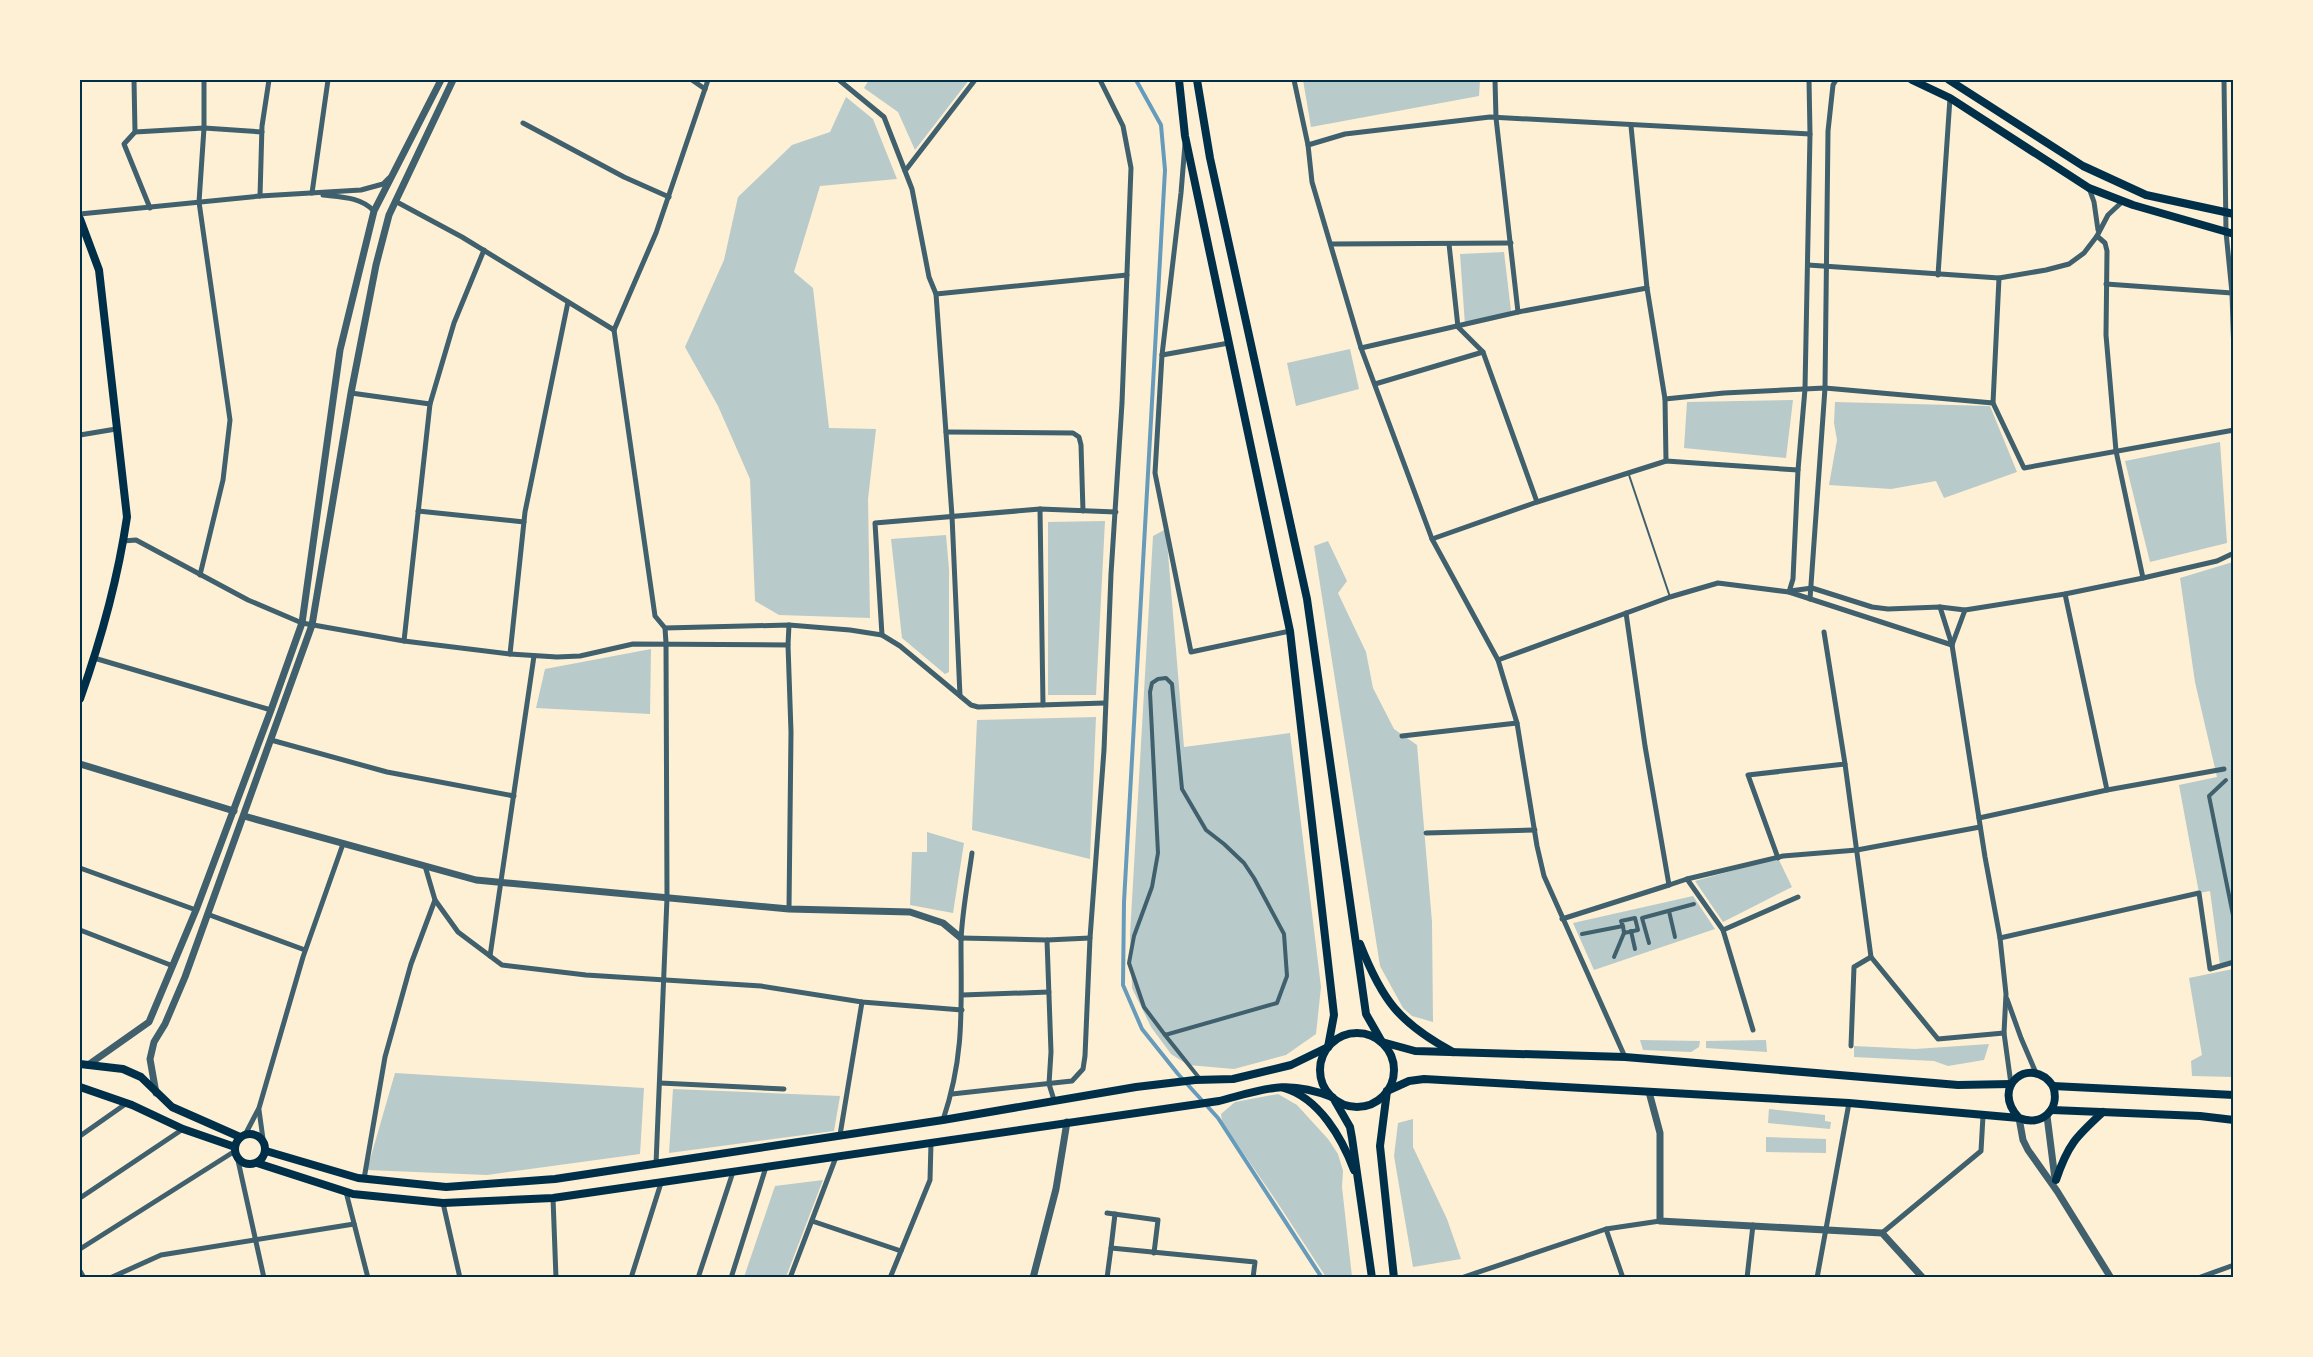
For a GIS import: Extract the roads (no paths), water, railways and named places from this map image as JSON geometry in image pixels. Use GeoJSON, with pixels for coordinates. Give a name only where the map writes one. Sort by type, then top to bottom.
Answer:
{"type":"FeatureCollection","features":[{"type":"Feature","properties":{"kind":"main road"},"geometry":{"type":"LineString","coordinates":[[1179,80],[1185,136],[1290,631],[1334,1015],[1328,1047],[1323,1057],[1321,1078],[1350,1127],[1372,1278]]}},
{"type":"Feature","properties":{"kind":"main road"},"geometry":{"type":"LineString","coordinates":[[80,1087],[127,1103],[236,1152],[242,1162],[257,1163],[353,1194],[443,1203],[553,1198],[1219,1101],[1280,1087],[1303,1087],[1349,1105],[1367,1105],[1378,1100],[1392,1082],[1393,1060],[1366,1014],[1307,599],[1210,158],[1197,80]]}},
{"type":"Feature","properties":{"kind":"main road"},"geometry":{"type":"LineString","coordinates":[[1912,80],[1950,98],[2090,188],[2123,201],[2230,233]]}},
{"type":"Feature","properties":{"kind":"main road"},"geometry":{"type":"LineString","coordinates":[[1949,80],[2083,166],[2146,195],[2230,214]]}},
{"type":"Feature","properties":{"kind":"main road"},"geometry":{"type":"LineString","coordinates":[[80,219],[99,270],[127,516],[94,658],[80,699]]}},
{"type":"Feature","properties":{"kind":"main road"},"geometry":{"type":"LineString","coordinates":[[1356,932],[1377,986],[1394,1009],[1416,1030],[1454,1052]]}},
{"type":"Feature","properties":{"kind":"main road"},"geometry":{"type":"LineString","coordinates":[[266,1151],[364,1179],[447,1187],[555,1179],[1136,1087],[1198,1080],[1233,1079],[1291,1065],[1328,1047],[1337,1039],[1348,1034],[1360,1033],[1415,1051],[1625,1058],[1958,1085],[2011,1084]]}},
{"type":"Feature","properties":{"kind":"main road"},"geometry":{"type":"LineString","coordinates":[[84,1064],[123,1069],[141,1077],[157,1095],[172,1107],[243,1135],[252,1133],[263,1139],[266,1151],[257,1163]]}},
{"type":"Feature","properties":{"kind":"main road"},"geometry":{"type":"LineString","coordinates":[[2019,1118],[2010,1109],[2007,1096],[2011,1084],[2022,1075],[2036,1073],[2049,1080],[2054,1086],[2056,1099],[2049,1113]]}},
{"type":"Feature","properties":{"kind":"main road"},"geometry":{"type":"LineString","coordinates":[[1387,1091],[1409,1081],[1424,1079],[1849,1103],[2033,1121],[2049,1113],[2103,1112],[2200,1116],[2234,1120]]}},
{"type":"Feature","properties":{"kind":"main road"},"geometry":{"type":"LineString","coordinates":[[2054,1086],[2234,1095]]}},
{"type":"Feature","properties":{"kind":"main road"},"geometry":{"type":"LineString","coordinates":[[1280,1087],[1290,1090],[1308,1102],[1334,1130],[1359,1184]]}},
{"type":"Feature","properties":{"kind":"main road"},"geometry":{"type":"LineString","coordinates":[[1387,1091],[1380,1146],[1394,1278]]}},
{"type":"Feature","properties":{"kind":"main road"},"geometry":{"type":"LineString","coordinates":[[2056,1180],[2065,1155],[2077,1136],[2103,1112]]}},
{"type":"Feature","properties":{"kind":"main road"},"geometry":{"type":"LineString","coordinates":[[236,1152],[243,1135]]}},
{"type":"Feature","properties":{"kind":"street"},"geometry":{"type":"LineString","coordinates":[[134,80],[135,132],[124,144],[150,208]]}},
{"type":"Feature","properties":{"kind":"street"},"geometry":{"type":"LineString","coordinates":[[200,575],[223,480],[230,420],[199,202],[204,128],[204,80]]}},
{"type":"Feature","properties":{"kind":"street"},"geometry":{"type":"LineString","coordinates":[[260,196],[262,132],[269,80]]}},
{"type":"Feature","properties":{"kind":"street"},"geometry":{"type":"LineString","coordinates":[[312,194],[328,80]]}},
{"type":"Feature","properties":{"kind":"street"},"geometry":{"type":"LineString","coordinates":[[84,1064],[149,1022],[196,910],[271,710],[302,622],[340,350],[374,211],[441,80]]}},
{"type":"Feature","properties":{"kind":"street"},"geometry":{"type":"LineString","coordinates":[[157,1095],[150,1059],[154,1042],[165,1024],[207,914],[312,625],[351,393],[376,265],[389,215],[453,80]]}},
{"type":"Feature","properties":{"kind":"street"},"geometry":{"type":"LineString","coordinates":[[692,80],[705,89]]}},
{"type":"Feature","properties":{"kind":"street"},"geometry":{"type":"LineString","coordinates":[[656,1164],[667,898],[666,643],[665,628],[655,616],[614,330],[656,233],[708,80]]}},
{"type":"Feature","properties":{"kind":"street"},"geometry":{"type":"LineString","coordinates":[[839,80],[884,117],[912,189],[929,277],[936,294],[952,516],[960,696]]}},
{"type":"Feature","properties":{"kind":"street"},"geometry":{"type":"LineString","coordinates":[[905,171],[975,80]]}},
{"type":"Feature","properties":{"kind":"street"},"geometry":{"type":"LineString","coordinates":[[952,1094],[1072,1081],[1083,1070],[1116,512],[1131,168],[1123,126],[1100,80]]}},
{"type":"Feature","properties":{"kind":"street"},"geometry":{"type":"LineString","coordinates":[[1294,80],[1308,145],[1312,182],[1361,348],[1432,539],[1498,660],[1517,723],[1544,876],[1625,1058]]}},
{"type":"Feature","properties":{"kind":"street"},"geometry":{"type":"LineString","coordinates":[[1496,80],[1496,118],[1518,312]]}},
{"type":"Feature","properties":{"kind":"street"},"geometry":{"type":"LineString","coordinates":[[1789,592],[1793,579],[1798,470],[1805,389],[1809,80]]}},
{"type":"Feature","properties":{"kind":"street"},"geometry":{"type":"LineString","coordinates":[[1810,599],[1824,388],[1828,131],[1836,80]]}},
{"type":"Feature","properties":{"kind":"street"},"geometry":{"type":"LineString","coordinates":[[2224,80],[2234,355]]}},
{"type":"Feature","properties":{"kind":"street"},"geometry":{"type":"LineString","coordinates":[[1938,275],[1950,98]]}},
{"type":"Feature","properties":{"kind":"street"},"geometry":{"type":"LineString","coordinates":[[1308,145],[1345,134],[1496,118],[1810,134]]}},
{"type":"Feature","properties":{"kind":"street"},"geometry":{"type":"LineString","coordinates":[[523,123],[624,177],[669,197]]}},
{"type":"Feature","properties":{"kind":"street"},"geometry":{"type":"LineString","coordinates":[[1631,126],[1647,288],[1665,399],[1666,460]]}},
{"type":"Feature","properties":{"kind":"street"},"geometry":{"type":"LineString","coordinates":[[135,132],[204,128],[262,132]]}},
{"type":"Feature","properties":{"kind":"street"},"geometry":{"type":"LineString","coordinates":[[1185,136],[1181,193],[1162,355],[1155,473],[1191,652],[1290,631]]}},
{"type":"Feature","properties":{"kind":"street"},"geometry":{"type":"LineString","coordinates":[[80,214],[374,187],[383,184],[393,174]]}},
{"type":"Feature","properties":{"kind":"street"},"geometry":{"type":"LineString","coordinates":[[2090,188],[2098,234],[2105,243],[2107,251],[2106,335],[2116,451],[2143,578]]}},
{"type":"Feature","properties":{"kind":"street"},"geometry":{"type":"LineString","coordinates":[[312,194],[356,199],[374,211]]}},
{"type":"Feature","properties":{"kind":"street"},"geometry":{"type":"LineString","coordinates":[[395,201],[484,250],[614,330]]}},
{"type":"Feature","properties":{"kind":"street"},"geometry":{"type":"LineString","coordinates":[[1808,265],[1999,278],[2069,264],[2084,253],[2114,207],[2123,201]]}},
{"type":"Feature","properties":{"kind":"street"},"geometry":{"type":"LineString","coordinates":[[1332,244],[1510,243]]}},
{"type":"Feature","properties":{"kind":"street"},"geometry":{"type":"LineString","coordinates":[[1449,244],[1458,327],[1483,352],[1537,502]]}},
{"type":"Feature","properties":{"kind":"street"},"geometry":{"type":"LineString","coordinates":[[404,641],[430,404],[454,322],[484,250]]}},
{"type":"Feature","properties":{"kind":"street"},"geometry":{"type":"LineString","coordinates":[[936,294],[1127,275]]}},
{"type":"Feature","properties":{"kind":"street"},"geometry":{"type":"LineString","coordinates":[[1999,278],[1993,403],[2024,468],[2234,430]]}},
{"type":"Feature","properties":{"kind":"street"},"geometry":{"type":"LineString","coordinates":[[2106,284],[2232,293]]}},
{"type":"Feature","properties":{"kind":"street"},"geometry":{"type":"LineString","coordinates":[[1361,348],[1518,312],[1647,288]]}},
{"type":"Feature","properties":{"kind":"street"},"geometry":{"type":"LineString","coordinates":[[510,654],[524,522],[568,302]]}},
{"type":"Feature","properties":{"kind":"street"},"geometry":{"type":"LineString","coordinates":[[1162,355],[1229,343]]}},
{"type":"Feature","properties":{"kind":"street"},"geometry":{"type":"LineString","coordinates":[[1375,384],[1483,352]]}},
{"type":"Feature","properties":{"kind":"street"},"geometry":{"type":"LineString","coordinates":[[1665,399],[1724,393],[1824,388],[1993,403]]}},
{"type":"Feature","properties":{"kind":"street"},"geometry":{"type":"LineString","coordinates":[[351,393],[430,404]]}},
{"type":"Feature","properties":{"kind":"street"},"geometry":{"type":"LineString","coordinates":[[80,435],[116,429]]}},
{"type":"Feature","properties":{"kind":"street"},"geometry":{"type":"LineString","coordinates":[[946,432],[1073,433],[1079,437],[1081,445],[1083,511]]}},
{"type":"Feature","properties":{"kind":"street"},"geometry":{"type":"LineString","coordinates":[[1432,539],[1666,460],[1798,470]]}},
{"type":"Feature","properties":{"kind":"street"},"geometry":{"type":"LineString","coordinates":[[882,635],[875,523],[1040,509],[1116,512]]}},
{"type":"Feature","properties":{"kind":"street"},"geometry":{"type":"LineString","coordinates":[[1040,509],[1042,705]]}},
{"type":"Feature","properties":{"kind":"street"},"geometry":{"type":"LineString","coordinates":[[418,511],[524,522]]}},
{"type":"Feature","properties":{"kind":"street"},"geometry":{"type":"LineString","coordinates":[[123,541],[136,540],[248,600],[302,622],[404,641],[534,656],[580,656],[626,645],[666,643],[788,645]]}},
{"type":"Feature","properties":{"kind":"street"},"geometry":{"type":"LineString","coordinates":[[1789,592],[1812,588],[1872,607],[1888,609],[1940,607],[1965,610],[2065,594],[2143,578],[2217,561],[2234,553]]}},
{"type":"Feature","properties":{"kind":"street"},"geometry":{"type":"LineString","coordinates":[[1498,660],[1670,597],[1718,583],[1789,592],[1952,645]]}},
{"type":"Feature","properties":{"kind":"street"},"geometry":{"type":"LineString","coordinates":[[2065,594],[2107,790]]}},
{"type":"Feature","properties":{"kind":"street"},"geometry":{"type":"LineString","coordinates":[[1940,607],[1952,645],[2000,938],[2006,994],[2004,1033],[2011,1084]]}},
{"type":"Feature","properties":{"kind":"street"},"geometry":{"type":"LineString","coordinates":[[1952,645],[1965,610]]}},
{"type":"Feature","properties":{"kind":"street"},"geometry":{"type":"LineString","coordinates":[[1626,613],[1645,746],[1669,885]]}},
{"type":"Feature","properties":{"kind":"street"},"geometry":{"type":"LineString","coordinates":[[665,628],[789,625],[882,635],[900,646],[971,705],[978,707],[1105,703]]}},
{"type":"Feature","properties":{"kind":"street"},"geometry":{"type":"LineString","coordinates":[[789,625],[791,732],[789,909]]}},
{"type":"Feature","properties":{"kind":"street"},"geometry":{"type":"LineString","coordinates":[[1824,632],[1845,764],[1871,957],[1938,1039],[2004,1033]]}},
{"type":"Feature","properties":{"kind":"street"},"geometry":{"type":"LineString","coordinates":[[490,956],[534,656]]}},
{"type":"Feature","properties":{"kind":"street"},"geometry":{"type":"LineString","coordinates":[[94,658],[271,710]]}},
{"type":"Feature","properties":{"kind":"street"},"geometry":{"type":"LineString","coordinates":[[1165,1035],[1277,1003],[1287,975],[1284,934],[1267,899],[1244,863],[1206,830],[1182,789],[1172,684],[1166,678],[1152,682],[1150,692],[1158,853],[1152,887],[1134,936],[1129,963],[1144,1007],[1198,1080]]}},
{"type":"Feature","properties":{"kind":"street"},"geometry":{"type":"LineString","coordinates":[[1402,736],[1517,723]]}},
{"type":"Feature","properties":{"kind":"street"},"geometry":{"type":"LineString","coordinates":[[271,740],[387,772],[514,796]]}},
{"type":"Feature","properties":{"kind":"street"},"geometry":{"type":"LineString","coordinates":[[80,764],[234,811]]}},
{"type":"Feature","properties":{"kind":"street"},"geometry":{"type":"LineString","coordinates":[[1778,858],[1748,775],[1845,764]]}},
{"type":"Feature","properties":{"kind":"street"},"geometry":{"type":"LineString","coordinates":[[1979,818],[2107,790],[2224,769]]}},
{"type":"Feature","properties":{"kind":"street"},"geometry":{"type":"LineString","coordinates":[[2226,780],[2209,796],[2234,920]]}},
{"type":"Feature","properties":{"kind":"street"},"geometry":{"type":"LineString","coordinates":[[244,816],[476,880],[789,909],[910,912],[943,923],[961,938],[1047,940],[1090,938]]}},
{"type":"Feature","properties":{"kind":"street"},"geometry":{"type":"LineString","coordinates":[[1562,919],[1687,879],[1778,858],[1857,850],[1980,827]]}},
{"type":"Feature","properties":{"kind":"street"},"geometry":{"type":"LineString","coordinates":[[1426,833],[1535,830]]}},
{"type":"Feature","properties":{"kind":"street"},"geometry":{"type":"LineString","coordinates":[[243,1135],[259,1108],[305,950],[343,844]]}},
{"type":"Feature","properties":{"kind":"street"},"geometry":{"type":"LineString","coordinates":[[943,1119],[952,1094],[960,1050],[961,938],[972,853]]}},
{"type":"Feature","properties":{"kind":"street"},"geometry":{"type":"LineString","coordinates":[[425,866],[435,900],[459,932],[502,965],[586,975],[761,986],[862,1002],[962,1010]]}},
{"type":"Feature","properties":{"kind":"street"},"geometry":{"type":"LineString","coordinates":[[80,867],[196,910]]}},
{"type":"Feature","properties":{"kind":"street"},"geometry":{"type":"LineString","coordinates":[[1687,879],[1722,930],[1753,1030]]}},
{"type":"Feature","properties":{"kind":"street"},"geometry":{"type":"LineString","coordinates":[[2000,938],[2199,893],[2210,969],[2234,963]]}},
{"type":"Feature","properties":{"kind":"street"},"geometry":{"type":"LineString","coordinates":[[1722,930],[1798,897]]}},
{"type":"Feature","properties":{"kind":"street"},"geometry":{"type":"LineString","coordinates":[[364,1179],[386,1052],[411,963],[435,900]]}},
{"type":"Feature","properties":{"kind":"street"},"geometry":{"type":"LineString","coordinates":[[1649,943],[1642,918],[1659,911],[1669,911],[1695,904]]}},
{"type":"Feature","properties":{"kind":"street"},"geometry":{"type":"LineString","coordinates":[[1669,911],[1675,937]]}},
{"type":"Feature","properties":{"kind":"street"},"geometry":{"type":"LineString","coordinates":[[207,914],[305,950]]}},
{"type":"Feature","properties":{"kind":"street"},"geometry":{"type":"LineString","coordinates":[[1614,957],[1624,933],[1621,921],[1627,917],[1635,918],[1638,930],[1624,933]]}},
{"type":"Feature","properties":{"kind":"street"},"geometry":{"type":"LineString","coordinates":[[1636,923],[1643,921]]}},
{"type":"Feature","properties":{"kind":"street"},"geometry":{"type":"LineString","coordinates":[[1582,934],[1623,926]]}},
{"type":"Feature","properties":{"kind":"street"},"geometry":{"type":"LineString","coordinates":[[80,930],[173,966]]}},
{"type":"Feature","properties":{"kind":"street"},"geometry":{"type":"LineString","coordinates":[[1631,932],[1635,949]]}},
{"type":"Feature","properties":{"kind":"street"},"geometry":{"type":"LineString","coordinates":[[1047,940],[1051,1052],[1049,1084],[1054,1100]]}},
{"type":"Feature","properties":{"kind":"street"},"geometry":{"type":"LineString","coordinates":[[1851,1046],[1854,967],[1871,957]]}},
{"type":"Feature","properties":{"kind":"street"},"geometry":{"type":"LineString","coordinates":[[962,995],[1049,992]]}},
{"type":"Feature","properties":{"kind":"street"},"geometry":{"type":"LineString","coordinates":[[2006,994],[2036,1073]]}},
{"type":"Feature","properties":{"kind":"street"},"geometry":{"type":"LineString","coordinates":[[840,1135],[862,1002]]}},
{"type":"Feature","properties":{"kind":"street"},"geometry":{"type":"LineString","coordinates":[[660,1083],[784,1089]]}},
{"type":"Feature","properties":{"kind":"street"},"geometry":{"type":"LineString","coordinates":[[1649,1092],[1660,1133],[1660,1221]]}},
{"type":"Feature","properties":{"kind":"street"},"geometry":{"type":"LineString","coordinates":[[80,1136],[127,1103]]}},
{"type":"Feature","properties":{"kind":"street"},"geometry":{"type":"LineString","coordinates":[[1817,1278],[1849,1103]]}},
{"type":"Feature","properties":{"kind":"street"},"geometry":{"type":"LineString","coordinates":[[259,1108],[263,1139]]}},
{"type":"Feature","properties":{"kind":"street"},"geometry":{"type":"LineString","coordinates":[[2049,1113],[2057,1191]]}},
{"type":"Feature","properties":{"kind":"street"},"geometry":{"type":"LineString","coordinates":[[1882,1233],[1981,1151],[1983,1116]]}},
{"type":"Feature","properties":{"kind":"street"},"geometry":{"type":"LineString","coordinates":[[2019,1118],[2023,1140],[2028,1150],[2057,1191],[2111,1278]]}},
{"type":"Feature","properties":{"kind":"street"},"geometry":{"type":"LineString","coordinates":[[1033,1278],[1056,1188],[1067,1122]]}},
{"type":"Feature","properties":{"kind":"street"},"geometry":{"type":"LineString","coordinates":[[80,1198],[183,1129]]}},
{"type":"Feature","properties":{"kind":"street"},"geometry":{"type":"LineString","coordinates":[[890,1278],[930,1180],[931,1143]]}},
{"type":"Feature","properties":{"kind":"street"},"geometry":{"type":"LineString","coordinates":[[80,1249],[236,1152],[264,1278]]}},
{"type":"Feature","properties":{"kind":"street"},"geometry":{"type":"LineString","coordinates":[[790,1278],[836,1157]]}},
{"type":"Feature","properties":{"kind":"street"},"geometry":{"type":"LineString","coordinates":[[730,1278],[766,1167]]}},
{"type":"Feature","properties":{"kind":"street"},"geometry":{"type":"LineString","coordinates":[[698,1278],[733,1172]]}},
{"type":"Feature","properties":{"kind":"street"},"geometry":{"type":"LineString","coordinates":[[632,1278],[661,1182]]}},
{"type":"Feature","properties":{"kind":"street"},"geometry":{"type":"LineString","coordinates":[[346,1190],[368,1278]]}},
{"type":"Feature","properties":{"kind":"street"},"geometry":{"type":"LineString","coordinates":[[553,1198],[556,1278]]}},
{"type":"Feature","properties":{"kind":"street"},"geometry":{"type":"LineString","coordinates":[[443,1203],[460,1278]]}},
{"type":"Feature","properties":{"kind":"street"},"geometry":{"type":"LineString","coordinates":[[1107,1213],[1158,1220],[1154,1252]]}},
{"type":"Feature","properties":{"kind":"street"},"geometry":{"type":"LineString","coordinates":[[1107,1278],[1115,1214]]}},
{"type":"Feature","properties":{"kind":"street"},"geometry":{"type":"LineString","coordinates":[[812,1221],[901,1251]]}},
{"type":"Feature","properties":{"kind":"street"},"geometry":{"type":"LineString","coordinates":[[1461,1277],[1606,1229],[1660,1221],[1882,1233],[1923,1278]]}},
{"type":"Feature","properties":{"kind":"street"},"geometry":{"type":"LineString","coordinates":[[110,1278],[161,1255],[354,1224]]}},
{"type":"Feature","properties":{"kind":"street"},"geometry":{"type":"LineString","coordinates":[[1747,1278],[1753,1225]]}},
{"type":"Feature","properties":{"kind":"street"},"geometry":{"type":"LineString","coordinates":[[1606,1229],[1623,1278]]}},
{"type":"Feature","properties":{"kind":"street"},"geometry":{"type":"LineString","coordinates":[[1111,1248],[1255,1262],[1253,1278]]}},
{"type":"Feature","properties":{"kind":"street"},"geometry":{"type":"LineString","coordinates":[[2198,1278],[2234,1265]]}},
{"type":"Feature","properties":{"kind":"street"},"geometry":{"type":"LineString","coordinates":[[80,1271],[84,1278]]}},
{"type":"Feature","properties":{"kind":"lane"},"geometry":{"type":"LineString","coordinates":[[1629,473],[1670,597]]}},
{"type":"Feature","properties":{"kind":"waterway"},"geometry":{"type":"LineString","coordinates":[[1136,80],[1161,125],[1165,170],[1124,902],[1123,985],[1142,1029],[1178,1074],[1218,1118],[1322,1278]]}}]}
